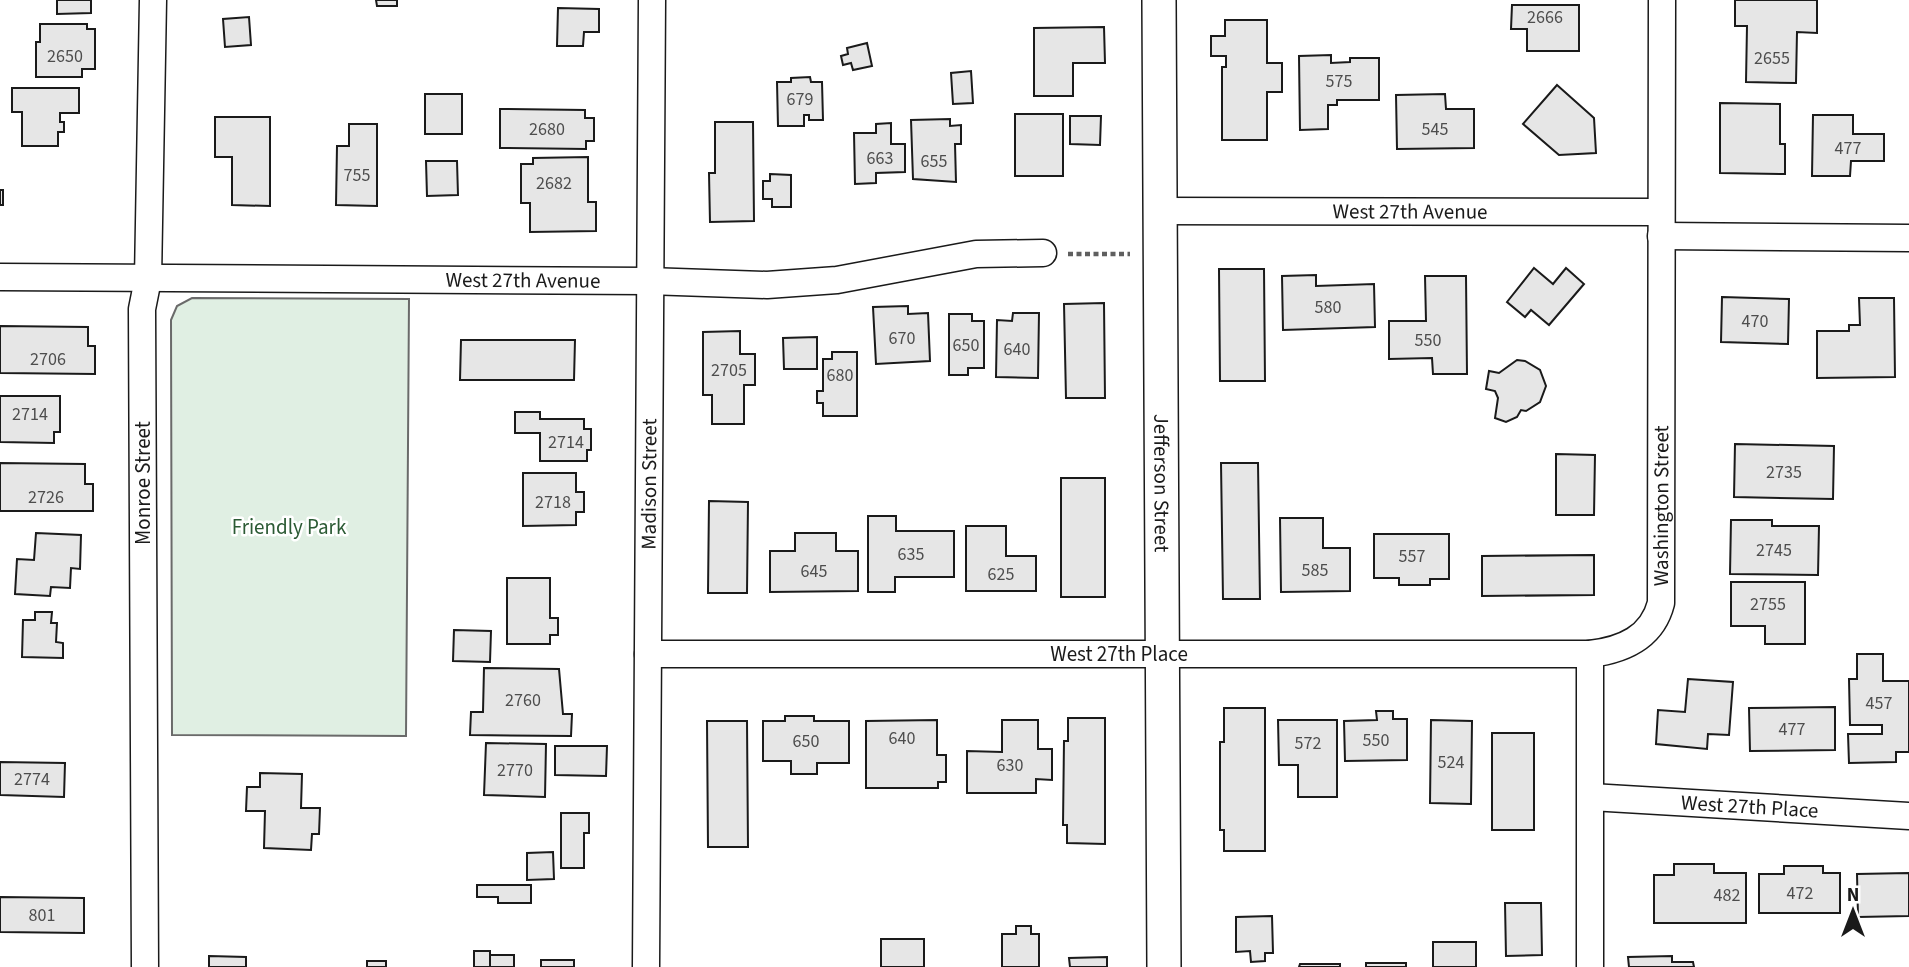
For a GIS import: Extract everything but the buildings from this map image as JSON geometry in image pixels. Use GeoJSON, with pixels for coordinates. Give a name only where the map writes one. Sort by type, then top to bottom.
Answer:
{"type":"FeatureCollection","features":[{"type":"Feature","properties":{"kind":"street","name":"Monroe Street"},"geometry":{"type":"LineString","coordinates":[[145,967],[142,309],[148,279],[153,0]]}},
{"type":"Feature","properties":{"kind":"street","name":"Madison Street"},"geometry":{"type":"LineString","coordinates":[[646,967],[648,281],[652,0]]}},
{"type":"Feature","properties":{"kind":"street","name":"Jefferson Street"},"geometry":{"type":"LineString","coordinates":[[1158,0],[1164,967]]}},
{"type":"Feature","properties":{"kind":"street","name":"Washington Street"},"geometry":{"type":"LineString","coordinates":[[1590,654],[1618,649],[1640,637],[1658,616],[1661,603],[1662,0]]}},
{"type":"Feature","properties":{"kind":"street","name":"West 27th Avenue"},"geometry":{"type":"LineString","coordinates":[[1158,211],[1661,224],[1909,238]]}},
{"type":"Feature","properties":{"kind":"street","name":"West 27th Avenue"},"geometry":{"type":"LineString","coordinates":[[0,277],[810,283],[963,255],[1043,253]]}},
{"type":"Feature","properties":{"kind":"street","name":"West 27th Place"},"geometry":{"type":"LineString","coordinates":[[648,654],[1590,654]]}},
{"type":"Feature","properties":{"kind":"street"},"geometry":{"type":"LineString","coordinates":[[1590,654],[1590,967]]}},
{"type":"Feature","properties":{"kind":"street","name":"West 27th Place"},"geometry":{"type":"LineString","coordinates":[[1591,797],[1909,816]]}},
{"type":"Feature","properties":{"kind":"path"},"geometry":{"type":"LineString","coordinates":[[1043,253],[1158,255]]}},
{"type":"Feature","properties":{"kind":"green space","name":"Friendly Park"},"geometry":{"type":"Polygon","coordinates":[[[192,298],[409,299],[406,736],[172,735],[171,320],[177,306],[192,298]]]}}]}
